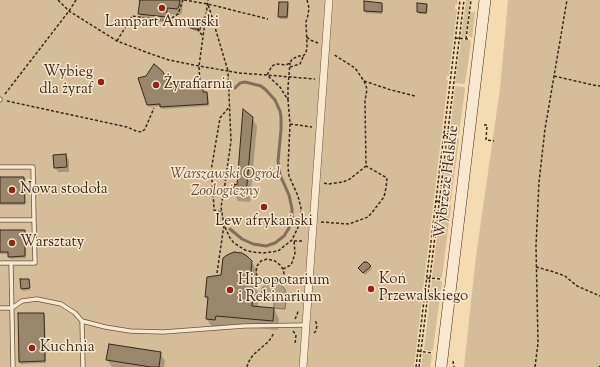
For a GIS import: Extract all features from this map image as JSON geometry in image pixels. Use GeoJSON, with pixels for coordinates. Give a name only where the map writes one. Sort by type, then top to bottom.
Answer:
{"type":"FeatureCollection","features":[{"type":"Feature","properties":{"kind":"main road","name":"Wybrzeże Helskie"},"geometry":{"type":"LineString","coordinates":[[441,367],[485,0]]}},
{"type":"Feature","properties":{"kind":"street"},"geometry":{"type":"LineString","coordinates":[[303,367],[329,0]]}},
{"type":"Feature","properties":{"kind":"lane"},"geometry":{"type":"LineString","coordinates":[[0,168],[33,167],[35,263],[0,263]]}},
{"type":"Feature","properties":{"kind":"lane"},"geometry":{"type":"LineString","coordinates":[[0,220],[34,220]]}},
{"type":"Feature","properties":{"kind":"lane"},"geometry":{"type":"LineString","coordinates":[[11,263],[13,367]]}},
{"type":"Feature","properties":{"kind":"lane"},"geometry":{"type":"LineString","coordinates":[[0,308],[12,308],[22,301],[37,299],[61,304],[75,313],[82,321],[130,331],[164,332],[244,326],[306,325]]}},
{"type":"Feature","properties":{"kind":"lane"},"geometry":{"type":"LineString","coordinates":[[82,321],[83,367]]}},
{"type":"Feature","properties":{"kind":"path"},"geometry":{"type":"LineString","coordinates":[[58,0],[69,11],[117,41],[150,54],[199,66],[239,73],[323,80]]}},
{"type":"Feature","properties":{"kind":"path"},"geometry":{"type":"LineString","coordinates":[[76,0],[0,99],[12,103],[127,127],[142,132],[145,129],[154,108]]}},
{"type":"Feature","properties":{"kind":"path"},"geometry":{"type":"LineString","coordinates":[[117,41],[132,16],[167,21],[178,14],[183,0],[208,4],[268,19]]}},
{"type":"Feature","properties":{"kind":"path"},"geometry":{"type":"LineString","coordinates":[[200,85],[199,66],[208,0]]}},
{"type":"Feature","properties":{"kind":"path"},"geometry":{"type":"LineString","coordinates":[[290,67],[300,64],[306,53],[306,22],[309,8],[307,0]]}},
{"type":"Feature","properties":{"kind":"path"},"geometry":{"type":"LineString","coordinates":[[416,367],[460,0]]}},
{"type":"Feature","properties":{"kind":"path"},"geometry":{"type":"LineString","coordinates":[[420,367],[464,0]]}},
{"type":"Feature","properties":{"kind":"path"},"geometry":{"type":"LineString","coordinates":[[466,39],[471,0]]}},
{"type":"Feature","properties":{"kind":"path"},"geometry":{"type":"LineString","coordinates":[[535,367],[538,343],[536,246],[539,182],[545,129],[567,0]]}},
{"type":"Feature","properties":{"kind":"path"},"geometry":{"type":"LineString","coordinates":[[208,4],[228,71],[231,141],[221,206],[224,225],[234,243],[252,252],[266,253],[278,251],[293,240],[311,242]]}},
{"type":"Feature","properties":{"kind":"path"},"geometry":{"type":"LineString","coordinates":[[203,36],[198,30],[199,21],[206,16]]}},
{"type":"Feature","properties":{"kind":"path"},"geometry":{"type":"LineString","coordinates":[[307,37],[310,40],[318,42]]}},
{"type":"Feature","properties":{"kind":"path"},"geometry":{"type":"LineString","coordinates":[[455,38],[472,40]]}},
{"type":"Feature","properties":{"kind":"path"},"geometry":{"type":"LineString","coordinates":[[325,52],[333,54],[355,68],[364,81],[367,89],[365,101],[366,166]]}},
{"type":"Feature","properties":{"kind":"path"},"geometry":{"type":"LineString","coordinates":[[268,75],[272,66],[276,64],[286,65],[290,63],[292,59],[303,56]]}},
{"type":"Feature","properties":{"kind":"path"},"geometry":{"type":"LineString","coordinates":[[283,269],[291,265],[293,260],[295,253],[293,240],[300,223],[301,208],[298,196],[289,176],[288,167],[290,124],[288,100],[290,63]]}},
{"type":"Feature","properties":{"kind":"path"},"geometry":{"type":"LineString","coordinates":[[268,75],[280,87],[288,100]]}},
{"type":"Feature","properties":{"kind":"path"},"geometry":{"type":"LineString","coordinates":[[554,76],[600,86]]}},
{"type":"Feature","properties":{"kind":"path"},"geometry":{"type":"LineString","coordinates":[[364,81],[415,96]]}},
{"type":"Feature","properties":{"kind":"path"},"geometry":{"type":"LineString","coordinates":[[221,212],[214,210],[211,171],[220,118],[230,106]]}},
{"type":"Feature","properties":{"kind":"path"},"geometry":{"type":"LineString","coordinates":[[290,124],[319,127]]}},
{"type":"Feature","properties":{"kind":"path"},"geometry":{"type":"LineString","coordinates":[[484,125],[487,125],[486,140],[494,141]]}},
{"type":"Feature","properties":{"kind":"path"},"geometry":{"type":"LineString","coordinates":[[443,135],[460,137]]}},
{"type":"Feature","properties":{"kind":"path"},"geometry":{"type":"LineString","coordinates":[[316,183],[328,184],[343,182],[366,166]]}},
{"type":"Feature","properties":{"kind":"path"},"geometry":{"type":"LineString","coordinates":[[313,222],[349,224],[368,217],[384,197],[387,178],[366,166]]}},
{"type":"Feature","properties":{"kind":"path"},"geometry":{"type":"LineString","coordinates":[[436,201],[452,203]]}},
{"type":"Feature","properties":{"kind":"path"},"geometry":{"type":"LineString","coordinates":[[217,273],[224,225]]}},
{"type":"Feature","properties":{"kind":"path"},"geometry":{"type":"LineString","coordinates":[[266,253],[267,259]]}},
{"type":"Feature","properties":{"kind":"path"},"geometry":{"type":"LineString","coordinates":[[285,279],[283,269],[275,261],[267,259],[261,261],[257,266],[257,276],[263,282],[285,279],[308,283]]}},
{"type":"Feature","properties":{"kind":"path"},"geometry":{"type":"LineString","coordinates":[[536,267],[565,276],[577,286],[600,296]]}},
{"type":"Feature","properties":{"kind":"path"},"geometry":{"type":"LineString","coordinates":[[251,277],[257,276]]}},
{"type":"Feature","properties":{"kind":"path"},"geometry":{"type":"LineString","coordinates":[[426,278],[443,280]]}},
{"type":"Feature","properties":{"kind":"path"},"geometry":{"type":"LineString","coordinates":[[247,367],[253,355],[269,341],[278,325]]}},
{"type":"Feature","properties":{"kind":"path"},"geometry":{"type":"LineString","coordinates":[[292,325],[293,331],[296,335],[295,347]]}},
{"type":"Feature","properties":{"kind":"path"},"geometry":{"type":"LineString","coordinates":[[418,351],[434,353]]}},
{"type":"Feature","properties":{"kind":"green space","name":"Warszawski Ogród Zoologiczny"},"geometry":{"type":"Polygon","coordinates":[[[0,0],[458,0],[457,5],[455,5],[455,9],[457,9],[449,76],[447,76],[446,80],[448,80],[414,367],[0,367],[0,0]]]}},
{"type":"Feature","properties":{"kind":"green space"},"geometry":{"type":"Polygon","coordinates":[[[466,0],[470,0],[466,36],[461,37],[466,0]]]}},
{"type":"Feature","properties":{"kind":"green space"},"geometry":{"type":"Polygon","coordinates":[[[508,0],[600,0],[600,367],[464,367],[476,256],[500,89],[508,0]]]}},
{"type":"Feature","properties":{"kind":"green space"},"geometry":{"type":"Polygon","coordinates":[[[471,12],[475,12],[472,38],[468,36],[471,12]]]}},
{"type":"Feature","properties":{"kind":"green space"},"geometry":{"type":"Polygon","coordinates":[[[461,40],[470,40],[471,42],[464,84],[455,83],[461,40]]]}},
{"type":"Feature","properties":{"kind":"green space"},"geometry":{"type":"Polygon","coordinates":[[[455,86],[464,87],[465,89],[458,135],[450,134],[455,86]]]}},
{"type":"Feature","properties":{"kind":"green space"},"geometry":{"type":"Polygon","coordinates":[[[449,137],[458,138],[459,140],[450,202],[441,200],[449,137]]]}},
{"type":"Feature","properties":{"kind":"green space"},"geometry":{"type":"Polygon","coordinates":[[[441,204],[449,204],[451,206],[441,278],[432,277],[441,204]]]}},
{"type":"Feature","properties":{"kind":"green space"},"geometry":{"type":"Polygon","coordinates":[[[432,280],[442,282],[432,351],[424,350],[432,280]]]}},
{"type":"Feature","properties":{"kind":"green space"},"geometry":{"type":"Polygon","coordinates":[[[423,353],[432,355],[430,367],[421,367],[423,353]]]}},
{"type":"Feature","properties":{"kind":"shaded area"},"geometry":{"type":"Polygon","coordinates":[[[275,282],[284,288],[287,294],[285,309],[274,308],[274,301],[261,299],[262,288],[267,284],[275,282]]]}},
{"type":"Feature","properties":{"kind":"building"},"geometry":{"type":"Polygon","coordinates":[[[140,0],[180,0],[177,9],[167,8],[167,17],[138,14],[140,0]]]}},
{"type":"Feature","properties":{"kind":"building"},"geometry":{"type":"Polygon","coordinates":[[[364,1],[382,3],[382,12],[364,11],[364,1]]]}},
{"type":"Feature","properties":{"kind":"building"},"geometry":{"type":"Polygon","coordinates":[[[279,2],[288,2],[287,17],[278,17],[279,2]]]}},
{"type":"Feature","properties":{"kind":"building"},"geometry":{"type":"Polygon","coordinates":[[[417,3],[427,4],[426,13],[417,12],[417,3]]]}},
{"type":"Feature","properties":{"kind":"building"},"geometry":{"type":"Polygon","coordinates":[[[191,20],[201,22],[200,30],[190,28],[191,20]]]}},
{"type":"Feature","properties":{"kind":"building","name":"Żyrafiarnia"},"geometry":{"type":"Polygon","coordinates":[[[154,64],[163,72],[166,79],[174,85],[203,85],[203,92],[207,92],[208,104],[160,107],[160,104],[147,105],[138,78],[146,76],[154,64]]]}},
{"type":"Feature","properties":{"kind":"building"},"geometry":{"type":"Polygon","coordinates":[[[243,109],[253,117],[246,195],[233,194],[234,184],[237,185],[243,109]]]}},
{"type":"Feature","properties":{"kind":"building"},"geometry":{"type":"Polygon","coordinates":[[[66,154],[67,167],[54,168],[53,155],[66,154]]]}},
{"type":"Feature","properties":{"kind":"building","name":"Nowa stodoła"},"geometry":{"type":"Polygon","coordinates":[[[0,177],[24,177],[25,203],[0,203],[0,177]]]}},
{"type":"Feature","properties":{"kind":"building","name":"Warsztaty"},"geometry":{"type":"Polygon","coordinates":[[[0,230],[25,230],[25,256],[8,257],[8,252],[0,252],[0,230]]]}},
{"type":"Feature","properties":{"kind":"building","name":"Hipopotarium i Rekinarium"},"geometry":{"type":"Polygon","coordinates":[[[234,252],[242,253],[252,261],[250,283],[254,283],[252,306],[274,308],[273,321],[216,316],[215,320],[206,319],[208,297],[205,297],[207,277],[221,275],[223,258],[234,252]]]}},
{"type":"Feature","properties":{"kind":"building"},"geometry":{"type":"Polygon","coordinates":[[[364,262],[367,262],[371,266],[363,273],[358,268],[364,262]]]}},
{"type":"Feature","properties":{"kind":"building"},"geometry":{"type":"Polygon","coordinates":[[[20,279],[29,279],[30,288],[21,289],[20,279]]]}},
{"type":"Feature","properties":{"kind":"building","name":"Kuchnia"},"geometry":{"type":"Polygon","coordinates":[[[18,313],[44,313],[45,361],[19,362],[18,313]]]}},
{"type":"Feature","properties":{"kind":"building"},"geometry":{"type":"Polygon","coordinates":[[[109,344],[161,352],[159,367],[106,360],[109,344]]]}},
{"type":"Feature","properties":{"kind":"waterway"},"geometry":{"type":"LineString","coordinates":[[230,229],[242,239],[253,244],[266,246],[275,243],[284,236],[292,220],[292,209],[289,195],[280,175],[278,161],[281,130],[280,111],[275,100],[261,86],[245,82],[240,83],[235,88]]}},
{"type":"Feature","properties":{"kind":"place","name":"Lampart Amurski"},"geometry":{"type":"Point","coordinates":[162,8]}},
{"type":"Feature","properties":{"kind":"place","name":"Wybieg dla żyraf"},"geometry":{"type":"Point","coordinates":[101,82]}},
{"type":"Feature","properties":{"kind":"place","name":"Żyrafiarnia"},"geometry":{"type":"Point","coordinates":[156,85]}},
{"type":"Feature","properties":{"kind":"place","name":"Nowa stodoła"},"geometry":{"type":"Point","coordinates":[12,190]}},
{"type":"Feature","properties":{"kind":"place","name":"Lew afrykański"},"geometry":{"type":"Point","coordinates":[264,207]}},
{"type":"Feature","properties":{"kind":"place","name":"Warsztaty"},"geometry":{"type":"Point","coordinates":[12,243]}},
{"type":"Feature","properties":{"kind":"place","name":"Koń Przewalskiego"},"geometry":{"type":"Point","coordinates":[371,289]}},
{"type":"Feature","properties":{"kind":"place","name":"Hipopotarium i Rekinarium"},"geometry":{"type":"Point","coordinates":[230,290]}},
{"type":"Feature","properties":{"kind":"place","name":"Kuchnia"},"geometry":{"type":"Point","coordinates":[32,348]}}]}
